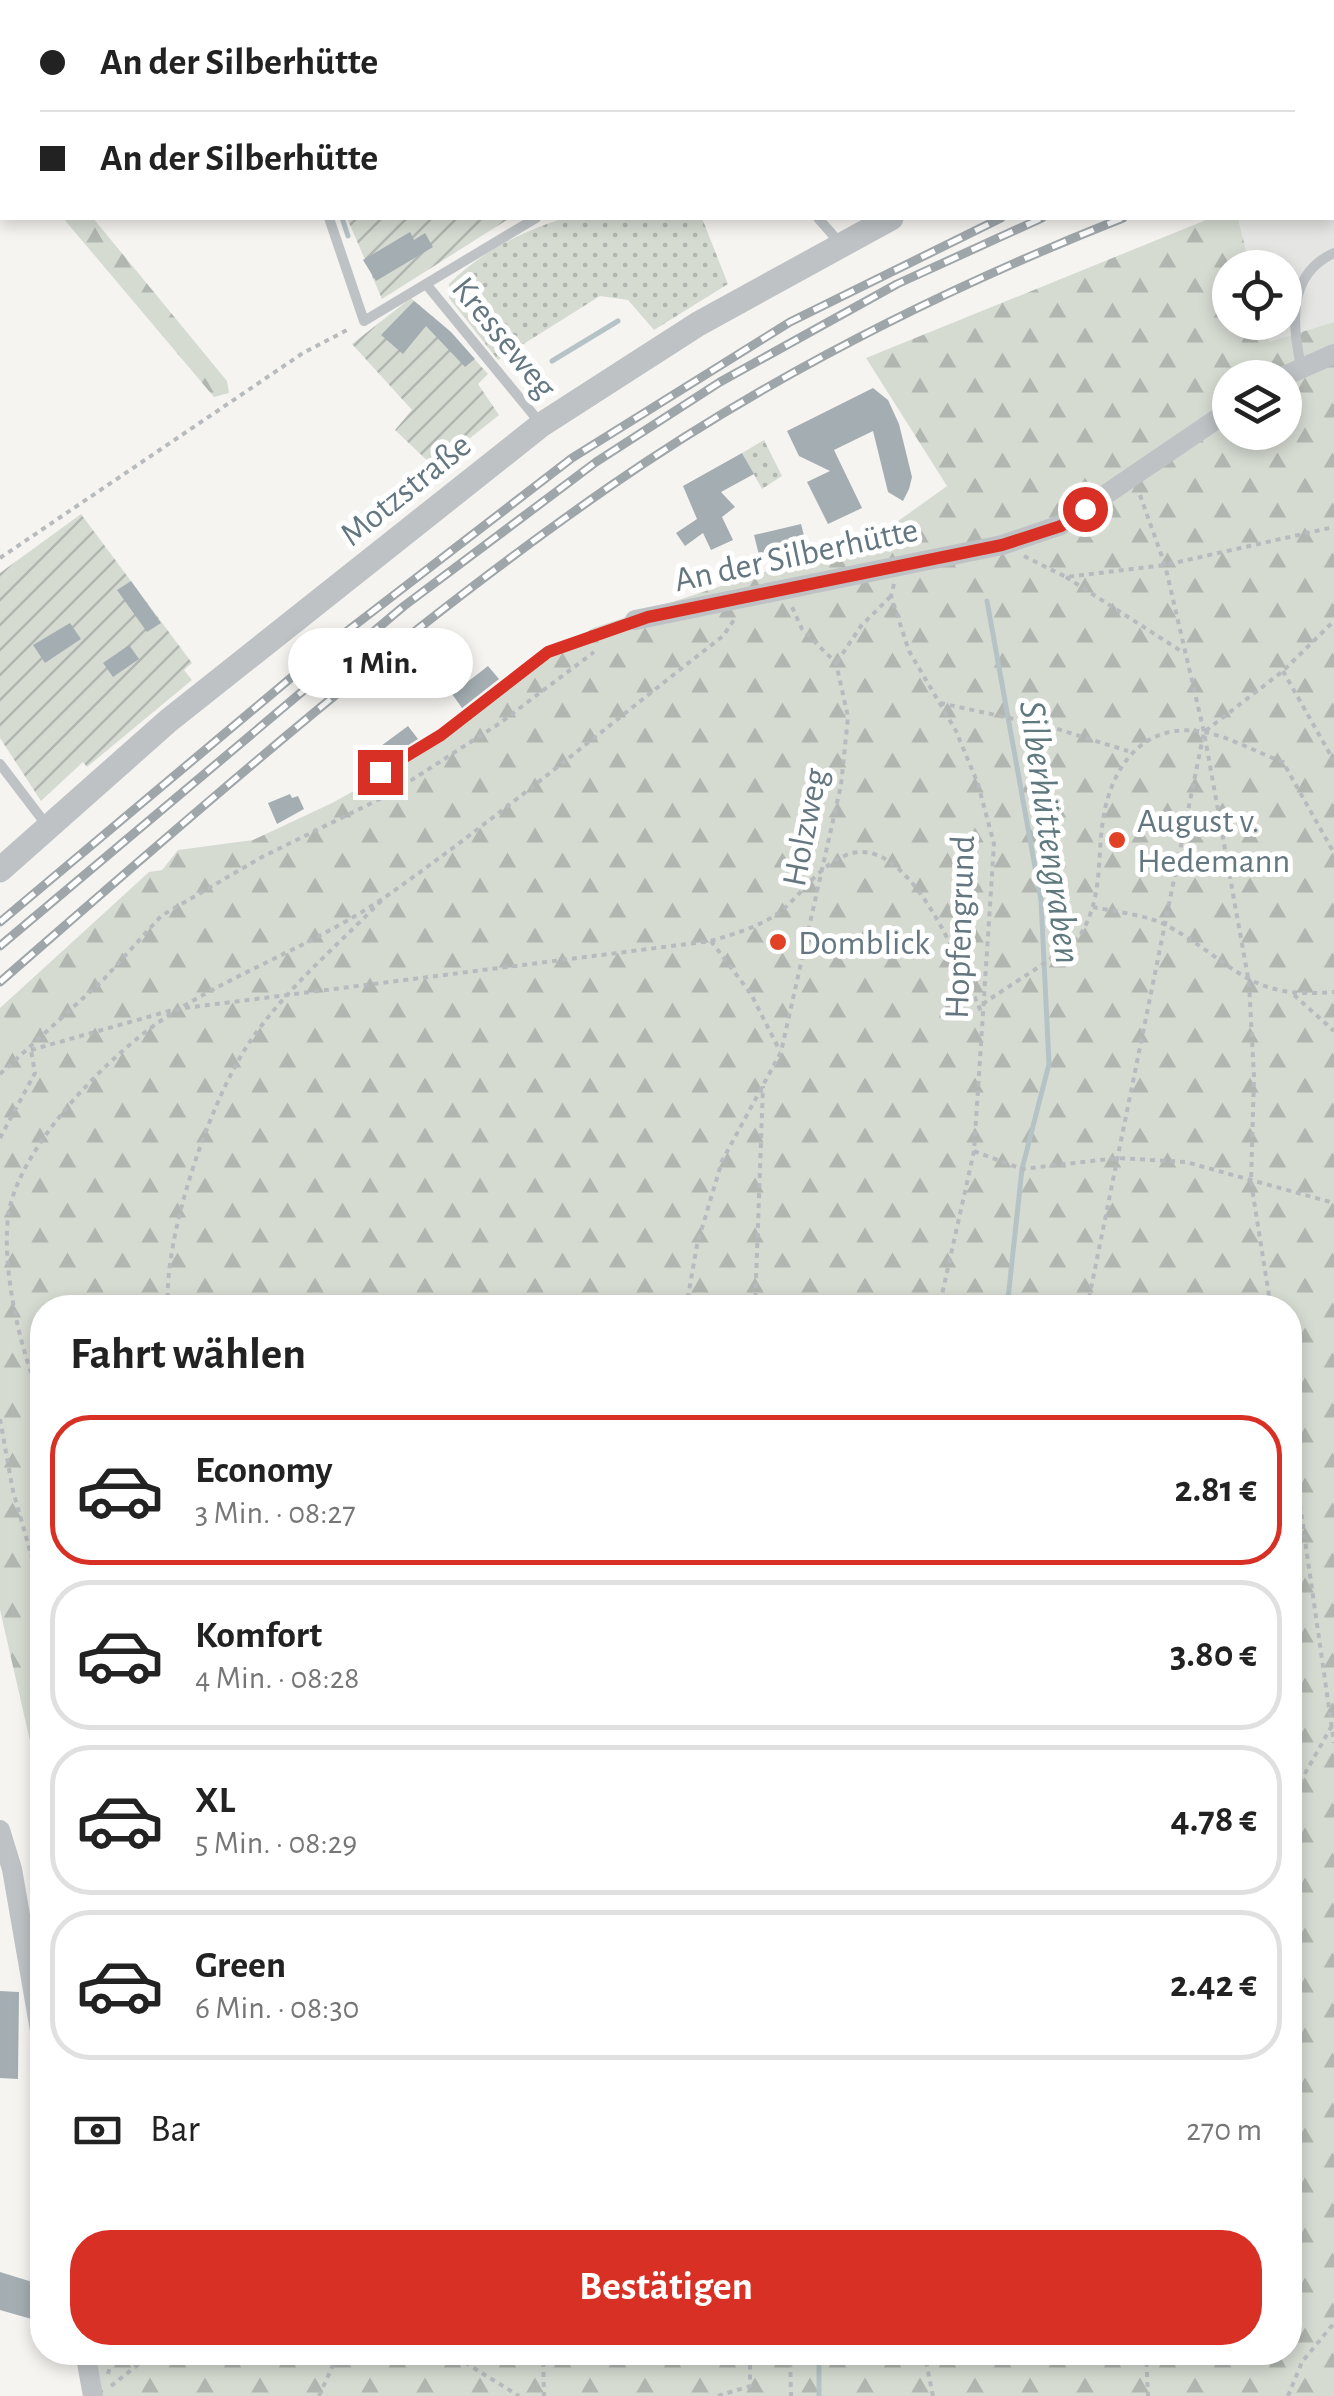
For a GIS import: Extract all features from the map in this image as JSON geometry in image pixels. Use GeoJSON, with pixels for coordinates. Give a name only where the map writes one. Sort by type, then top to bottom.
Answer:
{"type":"FeatureCollection","features":[{"type":"Feature","properties":{"kind":"street","name":"Motzstraße"},"geometry":{"type":"LineString","coordinates":[[0,870],[168,720],[542,425],[698,324],[839,242],[887,220]]}},
{"type":"Feature","properties":{"kind":"street"},"geometry":{"type":"LineString","coordinates":[[1302,366],[1334,354]]}},
{"type":"Feature","properties":{"kind":"street","name":"An der Silberhütte"},"geometry":{"type":"LineString","coordinates":[[635,620],[748,600],[1002,545],[1061,526],[1212,422]]}},
{"type":"Feature","properties":{"kind":"street"},"geometry":{"type":"LineString","coordinates":[[0,1830],[12,1869],[30,1973]]}},
{"type":"Feature","properties":{"kind":"street"},"geometry":{"type":"LineString","coordinates":[[89,2365],[96,2396]]}},
{"type":"Feature","properties":{"kind":"lane"},"geometry":{"type":"LineString","coordinates":[[330,220],[364,322]]}},
{"type":"Feature","properties":{"kind":"lane","name":"Kresseweg"},"geometry":{"type":"LineString","coordinates":[[364,322],[533,220]]}},
{"type":"Feature","properties":{"kind":"lane"},"geometry":{"type":"LineString","coordinates":[[820,220],[839,242]]}},
{"type":"Feature","properties":{"kind":"lane"},"geometry":{"type":"LineString","coordinates":[[1300,360],[1294,334],[1298,292],[1307,276],[1334,253]]}},
{"type":"Feature","properties":{"kind":"lane","name":"Kresseweg"},"geometry":{"type":"LineString","coordinates":[[426,284],[542,425]]}},
{"type":"Feature","properties":{"kind":"lane","name":"An der Silberhütte"},"geometry":{"type":"LineString","coordinates":[[380,772],[441,735],[548,652],[635,620]]}},
{"type":"Feature","properties":{"kind":"lane"},"geometry":{"type":"LineString","coordinates":[[0,764],[48,827]]}},
{"type":"Feature","properties":{"kind":"path"},"geometry":{"type":"LineString","coordinates":[[0,558],[303,353],[364,322]]}},
{"type":"Feature","properties":{"kind":"path"},"geometry":{"type":"LineString","coordinates":[[1134,476],[1164,564],[1204,732],[1250,983],[1254,1077],[1251,1182],[1269,1295]]}},
{"type":"Feature","properties":{"kind":"path"},"geometry":{"type":"LineString","coordinates":[[1066,578],[1164,564],[1334,527]]}},
{"type":"Feature","properties":{"kind":"path"},"geometry":{"type":"LineString","coordinates":[[1002,545],[1066,578],[1184,653]]}},
{"type":"Feature","properties":{"kind":"path"},"geometry":{"type":"LineString","coordinates":[[785,592],[802,629],[836,663],[861,626],[891,596],[898,566]]}},
{"type":"Feature","properties":{"kind":"path","name":"Hopfengrund"},"geometry":{"type":"LineString","coordinates":[[891,596],[909,650],[940,702],[978,784],[994,844],[974,1152],[942,1295]]}},
{"type":"Feature","properties":{"kind":"path"},"geometry":{"type":"LineString","coordinates":[[167,1295],[182,1206],[218,1105],[247,1046],[290,993],[385,897],[723,636],[748,600]]}},
{"type":"Feature","properties":{"kind":"path"},"geometry":{"type":"LineString","coordinates":[[1090,1295],[1204,732],[1283,671],[1334,621]]}},
{"type":"Feature","properties":{"kind":"path"},"geometry":{"type":"LineString","coordinates":[[0,1074],[31,1050],[161,916],[262,857],[390,794],[500,723],[608,642]]}},
{"type":"Feature","properties":{"kind":"path","name":"Holzweg"},"geometry":{"type":"LineString","coordinates":[[688,1295],[697,1245],[722,1161],[781,1052],[826,867],[848,717],[836,663]]}},
{"type":"Feature","properties":{"kind":"path"},"geometry":{"type":"LineString","coordinates":[[1283,671],[1334,761]]}},
{"type":"Feature","properties":{"kind":"path"},"geometry":{"type":"LineString","coordinates":[[940,702],[1052,726],[1128,752]]}},
{"type":"Feature","properties":{"kind":"path"},"geometry":{"type":"LineString","coordinates":[[983,1004],[1080,936],[1093,907],[1102,868],[1103,820],[1114,780],[1128,752],[1163,733],[1204,732],[1283,762],[1334,853]]}},
{"type":"Feature","properties":{"kind":"path"},"geometry":{"type":"LineString","coordinates":[[31,1050],[178,1008],[711,941],[779,913],[826,867],[846,854],[866,850],[885,857],[935,913],[982,1014]]}},
{"type":"Feature","properties":{"kind":"path"},"geometry":{"type":"LineString","coordinates":[[30,1365],[16,1322],[8,1268],[9,1210],[32,1158],[93,1074],[178,1008],[385,897]]}},
{"type":"Feature","properties":{"kind":"path"},"geometry":{"type":"LineString","coordinates":[[1093,907],[1165,924],[1250,983],[1294,996],[1334,992]]}},
{"type":"Feature","properties":{"kind":"path"},"geometry":{"type":"LineString","coordinates":[[711,941],[751,994],[781,1052]]}},
{"type":"Feature","properties":{"kind":"path"},"geometry":{"type":"LineString","coordinates":[[1294,996],[1334,1031]]}},
{"type":"Feature","properties":{"kind":"path"},"geometry":{"type":"LineString","coordinates":[[0,1138],[35,1073],[31,1050]]}},
{"type":"Feature","properties":{"kind":"path"},"geometry":{"type":"LineString","coordinates":[[755,1295],[763,1081]]}},
{"type":"Feature","properties":{"kind":"path"},"geometry":{"type":"LineString","coordinates":[[974,1152],[1022,1168],[1118,1158],[1186,1162],[1334,1203]]}},
{"type":"Feature","properties":{"kind":"path"},"geometry":{"type":"LineString","coordinates":[[0,1420],[13,1491],[30,1551]]}},
{"type":"Feature","properties":{"kind":"path"},"geometry":{"type":"LineString","coordinates":[[1302,1516],[1334,1742]]}},
{"type":"Feature","properties":{"kind":"path"},"geometry":{"type":"LineString","coordinates":[[1302,1779],[1333,1724]]}},
{"type":"Feature","properties":{"kind":"path"},"geometry":{"type":"LineString","coordinates":[[1302,2362],[1334,2323]]}},
{"type":"Feature","properties":{"kind":"path"},"geometry":{"type":"LineString","coordinates":[[96,2396],[137,2365]]}},
{"type":"Feature","properties":{"kind":"path"},"geometry":{"type":"LineString","coordinates":[[319,2396],[334,2365]]}},
{"type":"Feature","properties":{"kind":"path"},"geometry":{"type":"LineString","coordinates":[[469,2365],[519,2396]]}},
{"type":"Feature","properties":{"kind":"path"},"geometry":{"type":"LineString","coordinates":[[543,2365],[544,2396]]}},
{"type":"Feature","properties":{"kind":"path"},"geometry":{"type":"LineString","coordinates":[[718,2396],[750,2386],[750,2365]]}},
{"type":"Feature","properties":{"kind":"path"},"geometry":{"type":"LineString","coordinates":[[791,2365],[792,2396]]}},
{"type":"Feature","properties":{"kind":"path"},"geometry":{"type":"LineString","coordinates":[[927,2365],[933,2396]]}},
{"type":"Feature","properties":{"kind":"path"},"geometry":{"type":"LineString","coordinates":[[1147,2365],[1148,2396]]}},
{"type":"Feature","properties":{"kind":"path"},"geometry":{"type":"LineString","coordinates":[[1288,2396],[1301,2365]]}},
{"type":"Feature","properties":{"kind":"shaded area"},"geometry":{"type":"Polygon","coordinates":[[[1238,220],[1334,220],[1334,322],[1302,332],[1302,250],[1246,250],[1238,220]]]}},
{"type":"Feature","properties":{"kind":"green space"},"geometry":{"type":"Polygon","coordinates":[[[65,220],[95,220],[227,381],[229,393],[214,397],[65,220]]]}},
{"type":"Feature","properties":{"kind":"green space"},"geometry":{"type":"Polygon","coordinates":[[[348,220],[507,220],[382,299],[348,220]]]}},
{"type":"Feature","properties":{"kind":"green space"},"geometry":{"type":"Polygon","coordinates":[[[559,220],[703,220],[728,284],[654,330],[628,300],[600,296],[498,360],[449,298],[449,284],[474,262],[534,229],[559,220]]]}},
{"type":"Feature","properties":{"kind":"green space"},"geometry":{"type":"Polygon","coordinates":[[[1206,220],[1238,220],[1246,250],[1212,250],[1212,340],[1302,340],[1302,332],[1334,322],[1334,2396],[88,2396],[92,2365],[1302,2365],[1302,1295],[30,1295],[30,1741],[0,1610],[0,1008],[149,872],[162,870],[178,850],[253,840],[332,803],[381,776],[593,628],[880,534],[947,486],[866,358],[1206,220]]]}},
{"type":"Feature","properties":{"kind":"green space"},"geometry":{"type":"Polygon","coordinates":[[[411,298],[445,327],[488,374],[478,384],[499,415],[434,467],[395,430],[412,410],[352,344],[411,298]]]}},
{"type":"Feature","properties":{"kind":"green space"},"geometry":{"type":"Polygon","coordinates":[[[764,440],[782,476],[762,489],[742,453],[764,440]]]}},
{"type":"Feature","properties":{"kind":"green space"},"geometry":{"type":"Polygon","coordinates":[[[81,514],[192,663],[184,670],[192,680],[87,767],[83,762],[41,801],[0,738],[0,573],[81,514]]]}},
{"type":"Feature","properties":{"kind":"building"},"geometry":{"type":"Polygon","coordinates":[[[410,232],[414,240],[425,233],[433,247],[376,281],[363,260],[410,232]]]}},
{"type":"Feature","properties":{"kind":"building"},"geometry":{"type":"Polygon","coordinates":[[[414,301],[451,332],[475,359],[465,367],[426,326],[403,354],[381,335],[414,301]]]}},
{"type":"Feature","properties":{"kind":"building"},"geometry":{"type":"Polygon","coordinates":[[[873,388],[888,400],[899,424],[912,477],[909,489],[903,501],[888,492],[873,431],[834,450],[862,508],[828,524],[807,482],[830,471],[799,456],[787,431],[873,388]]]}},
{"type":"Feature","properties":{"kind":"building"},"geometry":{"type":"Polygon","coordinates":[[[742,453],[754,474],[721,492],[735,507],[722,517],[733,540],[711,550],[703,533],[685,546],[676,533],[697,519],[683,486],[742,453]]]}},
{"type":"Feature","properties":{"kind":"building"},"geometry":{"type":"Polygon","coordinates":[[[801,524],[806,543],[759,555],[754,535],[801,524]]]}},
{"type":"Feature","properties":{"kind":"building"},"geometry":{"type":"Polygon","coordinates":[[[131,581],[161,623],[147,632],[117,590],[131,581]]]}},
{"type":"Feature","properties":{"kind":"building"},"geometry":{"type":"Polygon","coordinates":[[[70,623],[81,639],[45,663],[33,645],[70,623]]]}},
{"type":"Feature","properties":{"kind":"building"},"geometry":{"type":"Polygon","coordinates":[[[129,645],[139,659],[113,677],[103,663],[129,645]]]}},
{"type":"Feature","properties":{"kind":"building"},"geometry":{"type":"Polygon","coordinates":[[[488,666],[499,679],[462,708],[452,694],[488,666]]]}},
{"type":"Feature","properties":{"kind":"building"},"geometry":{"type":"Polygon","coordinates":[[[408,726],[418,739],[373,767],[366,757],[408,726]]]}},
{"type":"Feature","properties":{"kind":"building"},"geometry":{"type":"Polygon","coordinates":[[[290,794],[292,798],[298,796],[304,809],[277,824],[268,803],[290,794]]]}},
{"type":"Feature","properties":{"kind":"building"},"geometry":{"type":"Polygon","coordinates":[[[0,1991],[19,1992],[18,2079],[0,2078],[0,1991]]]}},
{"type":"Feature","properties":{"kind":"building"},"geometry":{"type":"Polygon","coordinates":[[[0,2272],[30,2281],[30,2319],[0,2310],[0,2272]]]}},
{"type":"Feature","properties":{"kind":"waterway","name":"Silberhüttengraben"},"geometry":{"type":"LineString","coordinates":[[343,220],[348,236]]}},
{"type":"Feature","properties":{"kind":"waterway","name":"Silberhüttengraben"},"geometry":{"type":"LineString","coordinates":[[552,361],[618,321]]}},
{"type":"Feature","properties":{"kind":"waterway","name":"Silberhüttengraben"},"geometry":{"type":"LineString","coordinates":[[987,601],[1041,900],[1049,1064],[1022,1169],[1008,1295]]}},
{"type":"Feature","properties":{"kind":"waterway","name":"Silberhüttengraben"},"geometry":{"type":"LineString","coordinates":[[819,2365],[819,2396]]}},
{"type":"Feature","properties":{"kind":"railway"},"geometry":{"type":"LineString","coordinates":[[0,922],[342,635],[572,458],[790,322],[997,220]]}},
{"type":"Feature","properties":{"kind":"railway"},"geometry":{"type":"LineString","coordinates":[[0,946],[404,606],[596,462],[720,382],[897,284],[1038,220]]}},
{"type":"Feature","properties":{"kind":"railway"},"geometry":{"type":"LineString","coordinates":[[0,982],[374,664],[609,487],[731,409],[858,338],[989,275],[1118,220]]}},
{"type":"Feature","properties":{"kind":"place","name":"August v. Hedemann"},"geometry":{"type":"Point","coordinates":[1117,840]}},
{"type":"Feature","properties":{"kind":"place","name":"Domblick"},"geometry":{"type":"Point","coordinates":[778,942]}},
{"type":"Feature","properties":{"kind":"route"},"geometry":{"type":"LineString","coordinates":[[380,772],[441,735],[548,652],[567,644],[648,617],[1002,545],[1061,526],[1085,509]]}}]}
